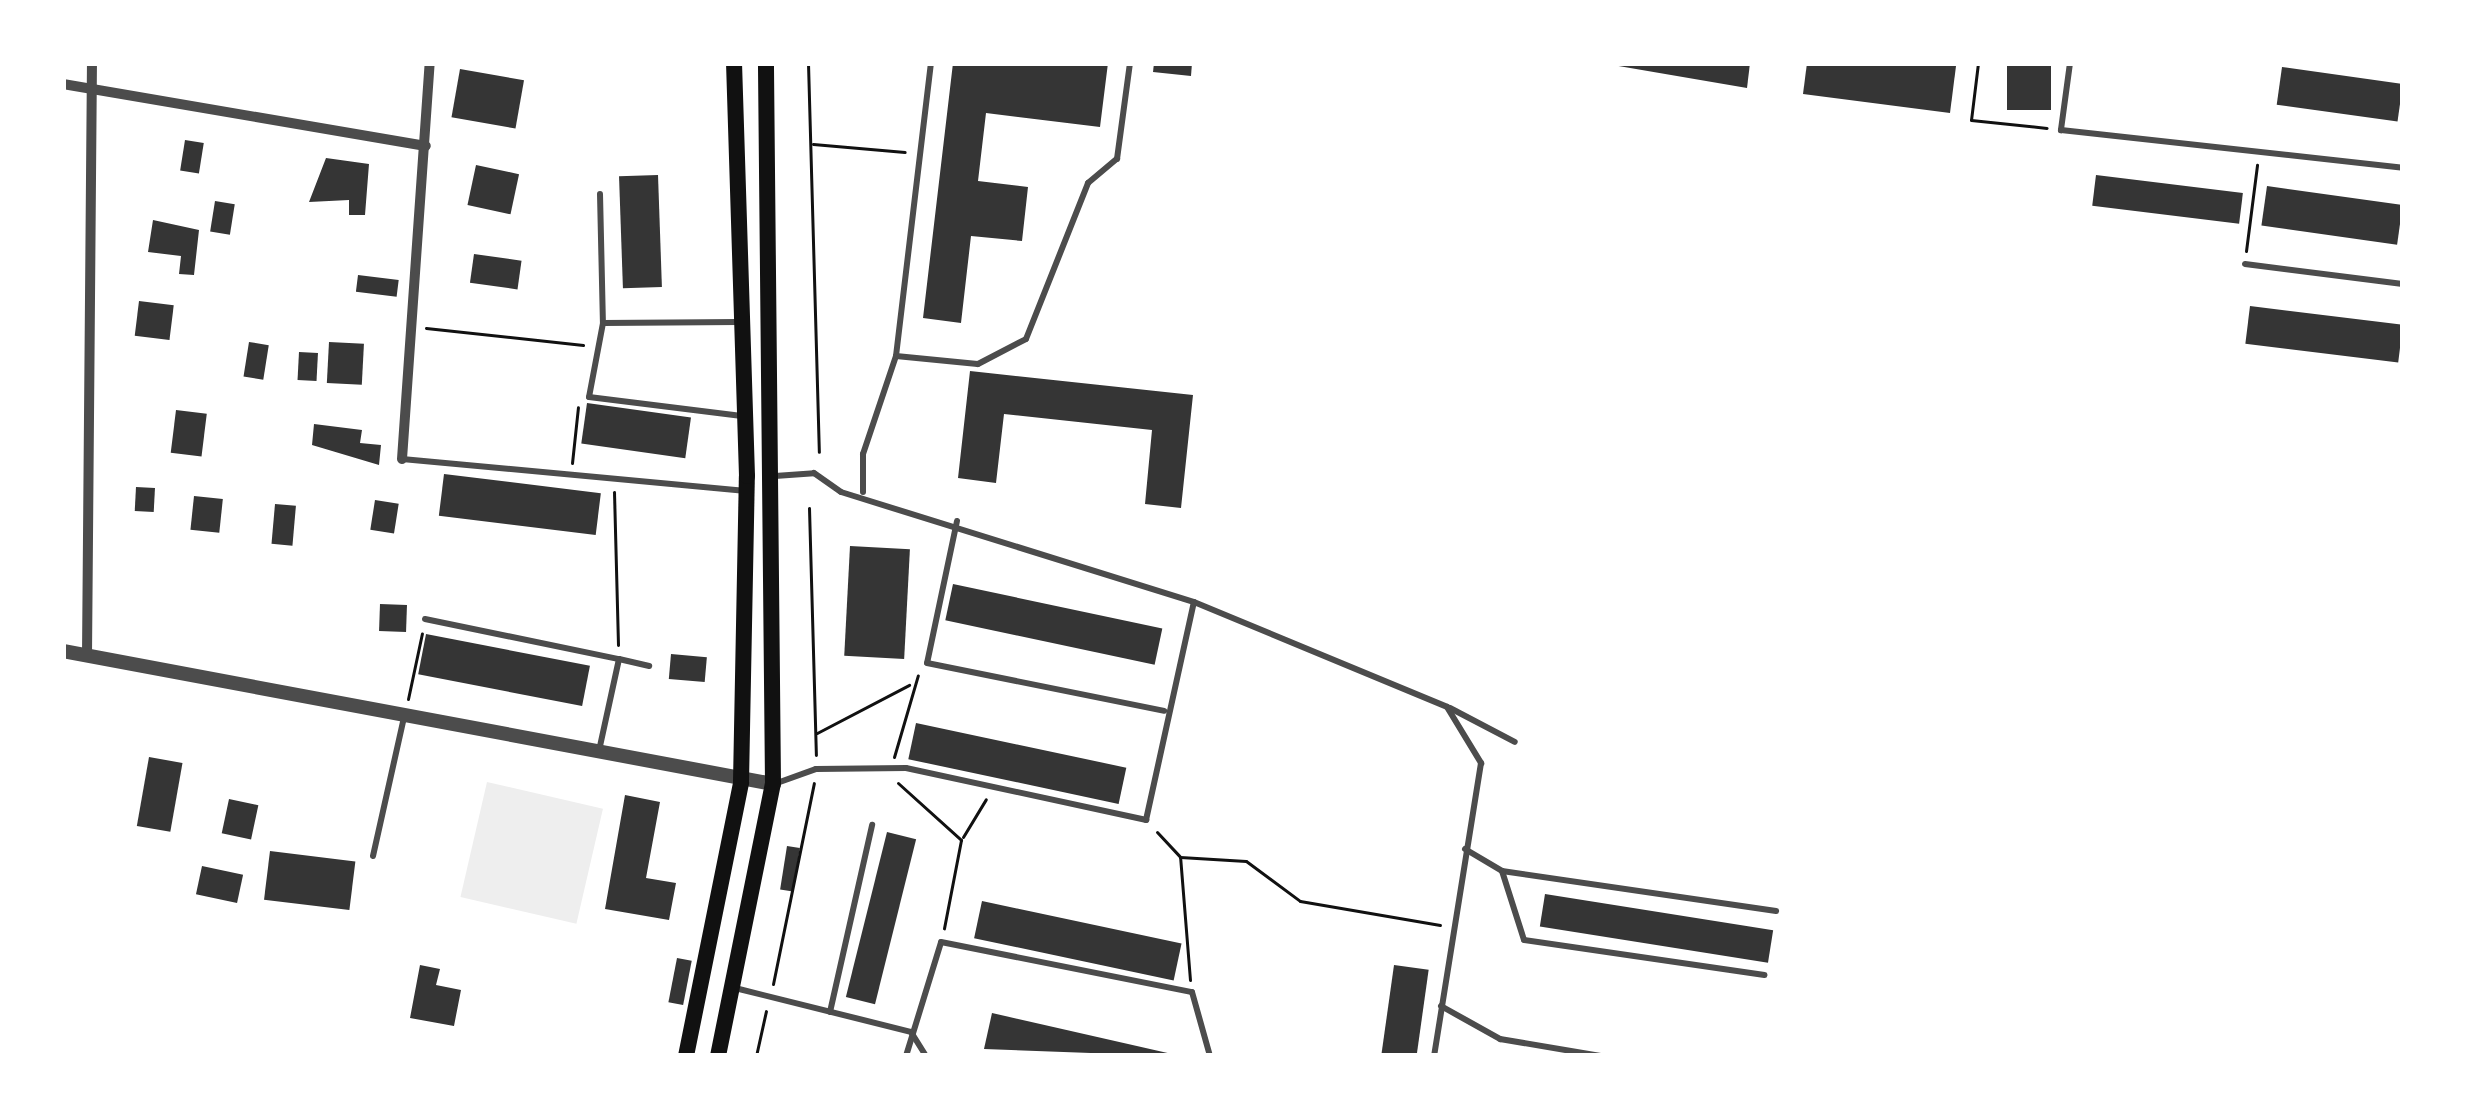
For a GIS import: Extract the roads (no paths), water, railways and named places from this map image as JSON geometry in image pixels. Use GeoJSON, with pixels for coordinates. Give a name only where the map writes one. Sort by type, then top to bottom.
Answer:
{"type":"FeatureCollection","features":[{"type":"Feature","properties":{"kind":"main road"},"geometry":{"type":"LineString","coordinates":[[686,1056],[741,782],[747,491],[734,63]]}},
{"type":"Feature","properties":{"kind":"main road"},"geometry":{"type":"LineString","coordinates":[[718,1056],[773,784],[775,476],[766,63]]}},
{"type":"Feature","properties":{"kind":"street"},"geometry":{"type":"LineString","coordinates":[[87,656],[92,63]]}},
{"type":"Feature","properties":{"kind":"street"},"geometry":{"type":"LineString","coordinates":[[401,458],[430,63]]}},
{"type":"Feature","properties":{"kind":"street"},"geometry":{"type":"LineString","coordinates":[[63,84],[426,146]]}},
{"type":"Feature","properties":{"kind":"street"},"geometry":{"type":"LineString","coordinates":[[63,651],[741,782],[773,784]]}},
{"type":"Feature","properties":{"kind":"lane"},"geometry":{"type":"LineString","coordinates":[[863,492],[863,454],[896,356],[931,63]]}},
{"type":"Feature","properties":{"kind":"lane"},"geometry":{"type":"LineString","coordinates":[[896,356],[978,364],[1026,339],[1088,183],[1117,159],[1130,63]]}},
{"type":"Feature","properties":{"kind":"lane"},"geometry":{"type":"LineString","coordinates":[[2070,63],[2061,130],[2403,168]]}},
{"type":"Feature","properties":{"kind":"lane"},"geometry":{"type":"LineString","coordinates":[[600,194],[603,323],[589,398],[745,417]]}},
{"type":"Feature","properties":{"kind":"lane"},"geometry":{"type":"LineString","coordinates":[[2245,264],[2403,284]]}},
{"type":"Feature","properties":{"kind":"lane"},"geometry":{"type":"LineString","coordinates":[[603,323],[742,322]]}},
{"type":"Feature","properties":{"kind":"lane"},"geometry":{"type":"LineString","coordinates":[[401,458],[747,491]]}},
{"type":"Feature","properties":{"kind":"lane"},"geometry":{"type":"LineString","coordinates":[[775,476],[814,473],[1194,602],[1447,707],[1515,742]]}},
{"type":"Feature","properties":{"kind":"lane"},"geometry":{"type":"LineString","coordinates":[[957,521],[927,663],[1164,711]]}},
{"type":"Feature","properties":{"kind":"lane"},"geometry":{"type":"LineString","coordinates":[[773,784],[816,769],[892,768],[1146,820],[1164,711],[1194,602]]}},
{"type":"Feature","properties":{"kind":"lane"},"geometry":{"type":"LineString","coordinates":[[425,619],[649,666]]}},
{"type":"Feature","properties":{"kind":"lane"},"geometry":{"type":"LineString","coordinates":[[598,754],[619,659]]}},
{"type":"Feature","properties":{"kind":"lane"},"geometry":{"type":"LineString","coordinates":[[1434,1056],[1481,763],[1447,707]]}},
{"type":"Feature","properties":{"kind":"lane"},"geometry":{"type":"LineString","coordinates":[[373,856],[404,717]]}},
{"type":"Feature","properties":{"kind":"lane"},"geometry":{"type":"LineString","coordinates":[[830,1012],[872,825]]}},
{"type":"Feature","properties":{"kind":"lane"},"geometry":{"type":"LineString","coordinates":[[1465,850],[1502,871],[1776,911]]}},
{"type":"Feature","properties":{"kind":"lane"},"geometry":{"type":"LineString","coordinates":[[1502,871],[1525,940],[1764,975]]}},
{"type":"Feature","properties":{"kind":"lane"},"geometry":{"type":"LineString","coordinates":[[906,1056],[941,942],[1192,992],[1210,1056]]}},
{"type":"Feature","properties":{"kind":"lane"},"geometry":{"type":"LineString","coordinates":[[735,988],[911,1032],[926,1056]]}},
{"type":"Feature","properties":{"kind":"lane"},"geometry":{"type":"LineString","coordinates":[[1442,1006],[1500,1040],[1601,1056]]}}]}
